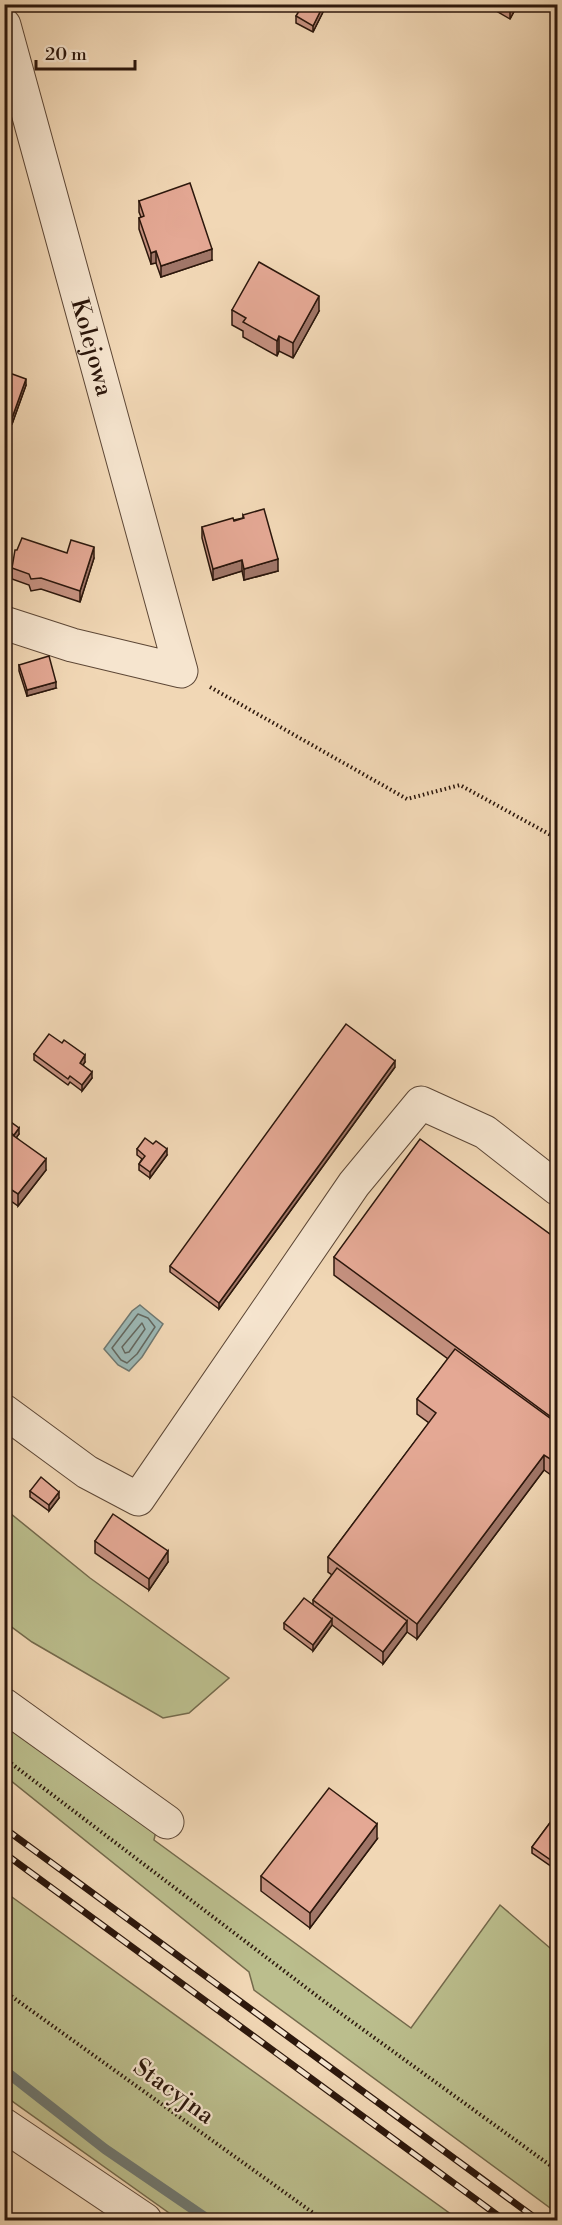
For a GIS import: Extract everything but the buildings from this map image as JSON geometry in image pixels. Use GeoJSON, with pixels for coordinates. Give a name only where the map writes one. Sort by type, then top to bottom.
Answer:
{"type":"FeatureCollection","features":[{"type":"Feature","properties":{"kind":"street","name":"Kolejowa"},"geometry":{"type":"LineString","coordinates":[[4,25],[181,671]]}},
{"type":"Feature","properties":{"kind":"street"},"geometry":{"type":"LineString","coordinates":[[4,623],[72,645],[181,671]]}},
{"type":"Feature","properties":{"kind":"street"},"geometry":{"type":"LineString","coordinates":[[4,1411],[87,1472],[138,1499],[354,1184],[421,1103],[485,1132],[558,1190]]}},
{"type":"Feature","properties":{"kind":"street"},"geometry":{"type":"LineString","coordinates":[[4,1705],[167,1822]]}},
{"type":"Feature","properties":{"kind":"street"},"geometry":{"type":"LineString","coordinates":[[4,2125],[145,2220]]}},
{"type":"Feature","properties":{"kind":"path"},"geometry":{"type":"LineString","coordinates":[[181,671],[407,799],[460,785],[558,838]]}},
{"type":"Feature","properties":{"kind":"path"},"geometry":{"type":"LineString","coordinates":[[4,1758],[316,1995],[558,2171]]}},
{"type":"Feature","properties":{"kind":"path","name":"Stacyjna"},"geometry":{"type":"LineString","coordinates":[[4,1991],[323,2220]]}},
{"type":"Feature","properties":{"kind":"green space"},"geometry":{"type":"Polygon","coordinates":[[[5,1509],[90,1578],[229,1678],[189,1713],[163,1718],[32,1642],[5,1622],[5,1509]]]}},
{"type":"Feature","properties":{"kind":"green space"},"geometry":{"type":"Polygon","coordinates":[[[5,1717],[157,1826],[154,1840],[411,2028],[500,1905],[557,1954],[557,2213],[254,1990],[249,1972],[5,1776],[5,1717]]]}},
{"type":"Feature","properties":{"kind":"green space"},"geometry":{"type":"Polygon","coordinates":[[[5,1892],[459,2220],[179,2220],[5,2096],[5,1892]]]}},
{"type":"Feature","properties":{"kind":"water"},"geometry":{"type":"Polygon","coordinates":[[[140,1305],[163,1324],[142,1357],[129,1371],[118,1365],[104,1349],[132,1311],[140,1305]]]}},
{"type":"Feature","properties":{"kind":"waterway"},"geometry":{"type":"LineString","coordinates":[[4,2070],[105,2149],[209,2220]]}},
{"type":"Feature","properties":{"kind":"railway"},"geometry":{"type":"LineString","coordinates":[[4,1828],[538,2220]]}},
{"type":"Feature","properties":{"kind":"railway"},"geometry":{"type":"LineString","coordinates":[[4,1853],[504,2220]]}}]}
